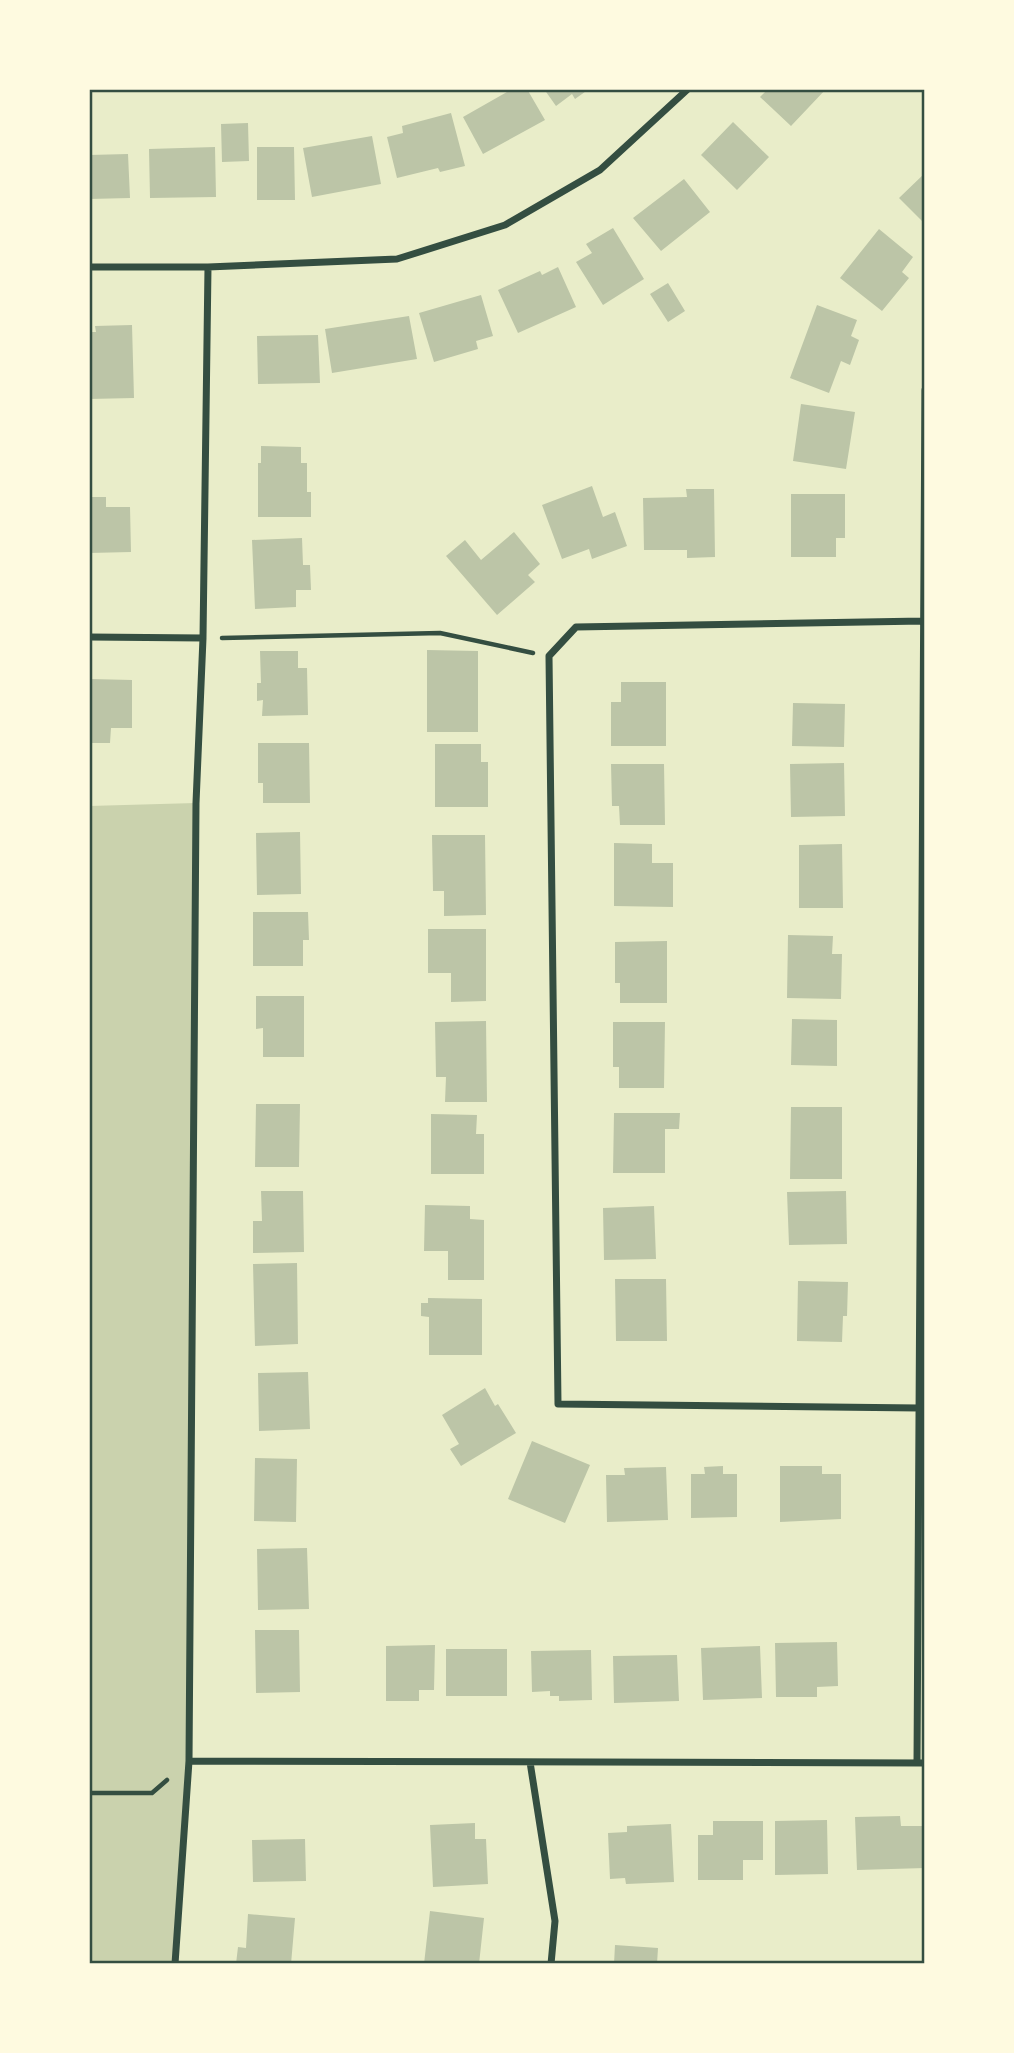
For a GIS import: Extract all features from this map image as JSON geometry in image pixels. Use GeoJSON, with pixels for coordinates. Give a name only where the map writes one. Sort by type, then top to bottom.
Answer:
{"type":"FeatureCollection","features":[{"type":"Feature","properties":{"kind":"street"},"geometry":{"type":"LineString","coordinates":[[89,267],[208,267],[397,259],[505,225],[600,170],[688,89]]}},
{"type":"Feature","properties":{"kind":"street"},"geometry":{"type":"LineString","coordinates":[[175,1964],[189,1761],[196,817],[203,638],[208,267]]}},
{"type":"Feature","properties":{"kind":"street"},"geometry":{"type":"LineString","coordinates":[[189,1761],[921,1763],[919,1408],[925,390]]}},
{"type":"Feature","properties":{"kind":"street"},"geometry":{"type":"LineString","coordinates":[[919,1408],[558,1404],[549,656],[576,627],[923,621]]}},
{"type":"Feature","properties":{"kind":"street"},"geometry":{"type":"LineString","coordinates":[[89,637],[203,638]]}},
{"type":"Feature","properties":{"kind":"street"},"geometry":{"type":"LineString","coordinates":[[530,1762],[555,1921],[551,1964]]}},
{"type":"Feature","properties":{"kind":"path"},"geometry":{"type":"LineString","coordinates":[[203,638],[440,633],[549,656]]}},
{"type":"Feature","properties":{"kind":"path"},"geometry":{"type":"LineString","coordinates":[[89,1793],[152,1793],[189,1761]]}},
{"type":"Feature","properties":{"kind":"green space"},"geometry":{"type":"Polygon","coordinates":[[[196,803],[189,1761],[175,1964],[89,1964],[89,806],[196,803]]]}},
{"type":"Feature","properties":{"kind":"building"},"geometry":{"type":"Polygon","coordinates":[[[512,89],[527,89],[545,120],[483,154],[463,117],[512,89]]]}},
{"type":"Feature","properties":{"kind":"building"},"geometry":{"type":"Polygon","coordinates":[[[544,89],[589,89],[575,99],[572,94],[556,106],[544,89]]]}},
{"type":"Feature","properties":{"kind":"building"},"geometry":{"type":"Polygon","coordinates":[[[768,89],[826,89],[791,126],[760,97],[768,89]]]}},
{"type":"Feature","properties":{"kind":"building"},"geometry":{"type":"Polygon","coordinates":[[[451,113],[465,166],[440,172],[438,168],[397,178],[387,137],[403,133],[402,126],[451,113]]]}},
{"type":"Feature","properties":{"kind":"building"},"geometry":{"type":"Polygon","coordinates":[[[733,122],[769,157],[737,190],[701,155],[733,122]]]}},
{"type":"Feature","properties":{"kind":"building"},"geometry":{"type":"Polygon","coordinates":[[[248,123],[249,161],[222,162],[221,124],[248,123]]]}},
{"type":"Feature","properties":{"kind":"building"},"geometry":{"type":"Polygon","coordinates":[[[372,136],[381,184],[312,197],[303,148],[372,136]]]}},
{"type":"Feature","properties":{"kind":"building"},"geometry":{"type":"Polygon","coordinates":[[[215,147],[216,197],[150,198],[149,149],[215,147]]]}},
{"type":"Feature","properties":{"kind":"building"},"geometry":{"type":"Polygon","coordinates":[[[257,147],[294,147],[295,200],[257,200],[257,147]]]}},
{"type":"Feature","properties":{"kind":"building"},"geometry":{"type":"Polygon","coordinates":[[[128,154],[130,198],[89,199],[89,155],[128,154]]]}},
{"type":"Feature","properties":{"kind":"building"},"geometry":{"type":"Polygon","coordinates":[[[925,173],[925,224],[899,198],[925,173]]]}},
{"type":"Feature","properties":{"kind":"building"},"geometry":{"type":"Polygon","coordinates":[[[684,179],[710,212],[661,251],[633,218],[684,179]]]}},
{"type":"Feature","properties":{"kind":"building"},"geometry":{"type":"Polygon","coordinates":[[[613,228],[644,279],[603,305],[576,262],[592,253],[586,244],[613,228]]]}},
{"type":"Feature","properties":{"kind":"building"},"geometry":{"type":"Polygon","coordinates":[[[879,229],[913,257],[902,272],[909,278],[882,311],[840,278],[879,229]]]}},
{"type":"Feature","properties":{"kind":"building"},"geometry":{"type":"Polygon","coordinates":[[[558,267],[576,307],[518,333],[498,290],[540,271],[542,275],[558,267]]]}},
{"type":"Feature","properties":{"kind":"building"},"geometry":{"type":"Polygon","coordinates":[[[668,283],[685,311],[668,322],[650,294],[668,283]]]}},
{"type":"Feature","properties":{"kind":"building"},"geometry":{"type":"Polygon","coordinates":[[[481,295],[493,336],[476,341],[478,349],[434,362],[419,313],[481,295]]]}},
{"type":"Feature","properties":{"kind":"building"},"geometry":{"type":"Polygon","coordinates":[[[817,305],[857,320],[851,336],[859,340],[850,365],[841,361],[829,393],[790,378],[817,305]]]}},
{"type":"Feature","properties":{"kind":"building"},"geometry":{"type":"Polygon","coordinates":[[[409,316],[417,359],[332,373],[325,329],[409,316]]]}},
{"type":"Feature","properties":{"kind":"building"},"geometry":{"type":"Polygon","coordinates":[[[132,325],[134,398],[89,399],[89,332],[96,332],[95,326],[132,325]]]}},
{"type":"Feature","properties":{"kind":"building"},"geometry":{"type":"Polygon","coordinates":[[[318,335],[320,383],[258,384],[257,336],[318,335]]]}},
{"type":"Feature","properties":{"kind":"building"},"geometry":{"type":"Polygon","coordinates":[[[801,404],[855,412],[846,469],[793,461],[801,404]]]}},
{"type":"Feature","properties":{"kind":"building"},"geometry":{"type":"Polygon","coordinates":[[[261,446],[301,447],[301,463],[307,463],[307,492],[311,492],[311,517],[258,517],[258,463],[261,463],[261,446]]]}},
{"type":"Feature","properties":{"kind":"building"},"geometry":{"type":"Polygon","coordinates":[[[592,486],[603,517],[615,512],[627,546],[592,559],[589,549],[562,559],[542,505],[592,486]]]}},
{"type":"Feature","properties":{"kind":"building"},"geometry":{"type":"Polygon","coordinates":[[[686,489],[714,489],[715,557],[687,558],[687,550],[644,550],[643,498],[687,497],[686,489]]]}},
{"type":"Feature","properties":{"kind":"building"},"geometry":{"type":"Polygon","coordinates":[[[791,494],[845,494],[845,538],[836,538],[836,557],[791,557],[791,494]]]}},
{"type":"Feature","properties":{"kind":"building"},"geometry":{"type":"Polygon","coordinates":[[[89,497],[106,497],[106,507],[130,507],[131,552],[89,553],[89,497]]]}},
{"type":"Feature","properties":{"kind":"building"},"geometry":{"type":"Polygon","coordinates":[[[514,532],[540,564],[528,575],[535,582],[497,615],[446,556],[465,540],[481,560],[514,532]]]}},
{"type":"Feature","properties":{"kind":"building"},"geometry":{"type":"Polygon","coordinates":[[[302,538],[303,565],[310,565],[311,590],[296,590],[296,607],[255,609],[252,540],[302,538]]]}},
{"type":"Feature","properties":{"kind":"building"},"geometry":{"type":"Polygon","coordinates":[[[427,650],[478,651],[478,732],[427,732],[427,650]]]}},
{"type":"Feature","properties":{"kind":"building"},"geometry":{"type":"Polygon","coordinates":[[[260,651],[298,651],[298,668],[307,668],[308,715],[262,716],[263,700],[257,701],[257,683],[261,683],[260,651]]]}},
{"type":"Feature","properties":{"kind":"building"},"geometry":{"type":"Polygon","coordinates":[[[91,679],[132,680],[132,728],[111,728],[110,743],[89,743],[91,679]]]}},
{"type":"Feature","properties":{"kind":"building"},"geometry":{"type":"Polygon","coordinates":[[[621,682],[666,682],[666,746],[611,746],[611,702],[621,702],[621,682]]]}},
{"type":"Feature","properties":{"kind":"building"},"geometry":{"type":"Polygon","coordinates":[[[793,703],[845,704],[844,747],[792,746],[793,703]]]}},
{"type":"Feature","properties":{"kind":"building"},"geometry":{"type":"Polygon","coordinates":[[[258,743],[309,743],[310,803],[263,803],[263,783],[258,783],[258,743]]]}},
{"type":"Feature","properties":{"kind":"building"},"geometry":{"type":"Polygon","coordinates":[[[435,744],[481,744],[481,762],[488,762],[488,807],[435,807],[435,744]]]}},
{"type":"Feature","properties":{"kind":"building"},"geometry":{"type":"Polygon","coordinates":[[[844,763],[845,816],[791,817],[790,764],[844,763]]]}},
{"type":"Feature","properties":{"kind":"building"},"geometry":{"type":"Polygon","coordinates":[[[611,764],[664,764],[665,825],[620,825],[619,806],[612,806],[611,764]]]}},
{"type":"Feature","properties":{"kind":"building"},"geometry":{"type":"Polygon","coordinates":[[[300,832],[301,894],[257,895],[256,833],[300,832]]]}},
{"type":"Feature","properties":{"kind":"building"},"geometry":{"type":"Polygon","coordinates":[[[432,835],[485,835],[486,915],[444,916],[444,891],[433,891],[432,835]]]}},
{"type":"Feature","properties":{"kind":"building"},"geometry":{"type":"Polygon","coordinates":[[[614,843],[652,844],[652,863],[673,863],[673,907],[614,906],[614,843]]]}},
{"type":"Feature","properties":{"kind":"building"},"geometry":{"type":"Polygon","coordinates":[[[842,844],[843,908],[799,908],[799,845],[842,844]]]}},
{"type":"Feature","properties":{"kind":"building"},"geometry":{"type":"Polygon","coordinates":[[[253,912],[308,912],[309,940],[303,940],[303,966],[253,966],[253,912]]]}},
{"type":"Feature","properties":{"kind":"building"},"geometry":{"type":"Polygon","coordinates":[[[428,929],[486,929],[486,1001],[451,1002],[451,973],[428,973],[428,929]]]}},
{"type":"Feature","properties":{"kind":"building"},"geometry":{"type":"Polygon","coordinates":[[[788,935],[833,936],[832,954],[842,954],[841,999],[787,998],[788,935]]]}},
{"type":"Feature","properties":{"kind":"building"},"geometry":{"type":"Polygon","coordinates":[[[667,941],[667,1003],[620,1003],[620,983],[615,983],[615,942],[667,941]]]}},
{"type":"Feature","properties":{"kind":"building"},"geometry":{"type":"Polygon","coordinates":[[[256,996],[304,996],[304,1057],[263,1057],[263,1028],[256,1029],[256,996]]]}},
{"type":"Feature","properties":{"kind":"building"},"geometry":{"type":"Polygon","coordinates":[[[792,1019],[837,1020],[837,1066],[791,1065],[792,1019]]]}},
{"type":"Feature","properties":{"kind":"building"},"geometry":{"type":"Polygon","coordinates":[[[486,1021],[487,1102],[445,1102],[446,1077],[436,1077],[435,1022],[486,1021]]]}},
{"type":"Feature","properties":{"kind":"building"},"geometry":{"type":"Polygon","coordinates":[[[613,1022],[665,1022],[664,1088],[619,1088],[619,1067],[613,1067],[613,1022]]]}},
{"type":"Feature","properties":{"kind":"building"},"geometry":{"type":"Polygon","coordinates":[[[256,1104],[300,1104],[299,1167],[255,1167],[256,1104]]]}},
{"type":"Feature","properties":{"kind":"building"},"geometry":{"type":"Polygon","coordinates":[[[791,1107],[842,1107],[842,1179],[790,1179],[791,1107]]]}},
{"type":"Feature","properties":{"kind":"building"},"geometry":{"type":"Polygon","coordinates":[[[614,1113],[680,1113],[679,1129],[665,1129],[665,1173],[613,1173],[614,1113]]]}},
{"type":"Feature","properties":{"kind":"building"},"geometry":{"type":"Polygon","coordinates":[[[431,1114],[477,1115],[476,1134],[484,1134],[484,1174],[431,1174],[431,1114]]]}},
{"type":"Feature","properties":{"kind":"building"},"geometry":{"type":"Polygon","coordinates":[[[261,1191],[303,1191],[304,1252],[253,1253],[253,1221],[262,1221],[261,1191]]]}},
{"type":"Feature","properties":{"kind":"building"},"geometry":{"type":"Polygon","coordinates":[[[846,1191],[847,1244],[789,1245],[787,1192],[846,1191]]]}},
{"type":"Feature","properties":{"kind":"building"},"geometry":{"type":"Polygon","coordinates":[[[425,1205],[470,1206],[470,1219],[484,1220],[484,1280],[448,1280],[448,1251],[424,1251],[425,1205]]]}},
{"type":"Feature","properties":{"kind":"building"},"geometry":{"type":"Polygon","coordinates":[[[654,1206],[656,1259],[604,1260],[603,1208],[654,1206]]]}},
{"type":"Feature","properties":{"kind":"building"},"geometry":{"type":"Polygon","coordinates":[[[297,1263],[298,1344],[255,1346],[253,1264],[297,1263]]]}},
{"type":"Feature","properties":{"kind":"building"},"geometry":{"type":"Polygon","coordinates":[[[615,1279],[666,1279],[667,1341],[616,1341],[615,1279]]]}},
{"type":"Feature","properties":{"kind":"building"},"geometry":{"type":"Polygon","coordinates":[[[798,1281],[848,1282],[847,1316],[843,1316],[842,1342],[797,1341],[798,1281]]]}},
{"type":"Feature","properties":{"kind":"building"},"geometry":{"type":"Polygon","coordinates":[[[428,1298],[482,1299],[482,1355],[429,1355],[429,1317],[421,1316],[421,1303],[428,1303],[428,1298]]]}},
{"type":"Feature","properties":{"kind":"building"},"geometry":{"type":"Polygon","coordinates":[[[308,1372],[310,1429],[259,1431],[258,1373],[308,1372]]]}},
{"type":"Feature","properties":{"kind":"building"},"geometry":{"type":"Polygon","coordinates":[[[485,1388],[516,1433],[461,1466],[450,1449],[459,1444],[442,1415],[485,1388]]]}},
{"type":"Feature","properties":{"kind":"building"},"geometry":{"type":"Polygon","coordinates":[[[532,1441],[590,1465],[565,1523],[508,1499],[532,1441]]]}},
{"type":"Feature","properties":{"kind":"building"},"geometry":{"type":"Polygon","coordinates":[[[255,1458],[297,1459],[296,1522],[254,1521],[255,1458]]]}},
{"type":"Feature","properties":{"kind":"building"},"geometry":{"type":"Polygon","coordinates":[[[723,1466],[723,1474],[737,1474],[737,1517],[691,1518],[691,1474],[705,1474],[704,1467],[723,1466]]]}},
{"type":"Feature","properties":{"kind":"building"},"geometry":{"type":"Polygon","coordinates":[[[780,1466],[822,1466],[822,1474],[841,1474],[841,1519],[780,1522],[780,1466]]]}},
{"type":"Feature","properties":{"kind":"building"},"geometry":{"type":"Polygon","coordinates":[[[666,1467],[668,1520],[607,1522],[606,1475],[625,1475],[624,1468],[666,1467]]]}},
{"type":"Feature","properties":{"kind":"building"},"geometry":{"type":"Polygon","coordinates":[[[307,1548],[309,1609],[258,1610],[257,1549],[307,1548]]]}},
{"type":"Feature","properties":{"kind":"building"},"geometry":{"type":"Polygon","coordinates":[[[255,1630],[299,1630],[300,1692],[256,1693],[255,1630]]]}},
{"type":"Feature","properties":{"kind":"building"},"geometry":{"type":"Polygon","coordinates":[[[837,1642],[838,1686],[817,1687],[817,1697],[776,1697],[775,1643],[837,1642]]]}},
{"type":"Feature","properties":{"kind":"building"},"geometry":{"type":"Polygon","coordinates":[[[435,1645],[434,1690],[419,1690],[419,1701],[386,1701],[386,1646],[435,1645]]]}},
{"type":"Feature","properties":{"kind":"building"},"geometry":{"type":"Polygon","coordinates":[[[760,1646],[762,1698],[703,1700],[701,1648],[760,1646]]]}},
{"type":"Feature","properties":{"kind":"building"},"geometry":{"type":"Polygon","coordinates":[[[446,1649],[507,1649],[507,1696],[446,1696],[446,1649]]]}},
{"type":"Feature","properties":{"kind":"building"},"geometry":{"type":"Polygon","coordinates":[[[591,1650],[592,1700],[559,1701],[559,1696],[550,1696],[550,1691],[532,1692],[531,1651],[591,1650]]]}},
{"type":"Feature","properties":{"kind":"building"},"geometry":{"type":"Polygon","coordinates":[[[677,1655],[679,1701],[614,1703],[613,1656],[677,1655]]]}},
{"type":"Feature","properties":{"kind":"building"},"geometry":{"type":"Polygon","coordinates":[[[900,1816],[901,1826],[925,1826],[925,1868],[857,1870],[855,1817],[900,1816]]]}},
{"type":"Feature","properties":{"kind":"building"},"geometry":{"type":"Polygon","coordinates":[[[827,1820],[828,1874],[775,1875],[775,1821],[827,1820]]]}},
{"type":"Feature","properties":{"kind":"building"},"geometry":{"type":"Polygon","coordinates":[[[713,1821],[763,1821],[763,1860],[743,1860],[743,1880],[698,1880],[698,1835],[713,1835],[713,1821]]]}},
{"type":"Feature","properties":{"kind":"building"},"geometry":{"type":"Polygon","coordinates":[[[475,1823],[475,1839],[486,1839],[488,1884],[433,1887],[430,1825],[475,1823]]]}},
{"type":"Feature","properties":{"kind":"building"},"geometry":{"type":"Polygon","coordinates":[[[671,1824],[674,1882],[626,1884],[625,1878],[610,1879],[608,1833],[627,1832],[627,1826],[671,1824]]]}},
{"type":"Feature","properties":{"kind":"building"},"geometry":{"type":"Polygon","coordinates":[[[305,1839],[306,1881],[253,1882],[252,1840],[305,1839]]]}},
{"type":"Feature","properties":{"kind":"building"},"geometry":{"type":"Polygon","coordinates":[[[430,1911],[484,1918],[479,1964],[424,1964],[430,1911]]]}},
{"type":"Feature","properties":{"kind":"building"},"geometry":{"type":"Polygon","coordinates":[[[248,1914],[295,1918],[291,1964],[236,1964],[238,1947],[246,1948],[248,1914]]]}},
{"type":"Feature","properties":{"kind":"building"},"geometry":{"type":"Polygon","coordinates":[[[615,1945],[658,1948],[657,1964],[614,1964],[615,1945]]]}}]}
